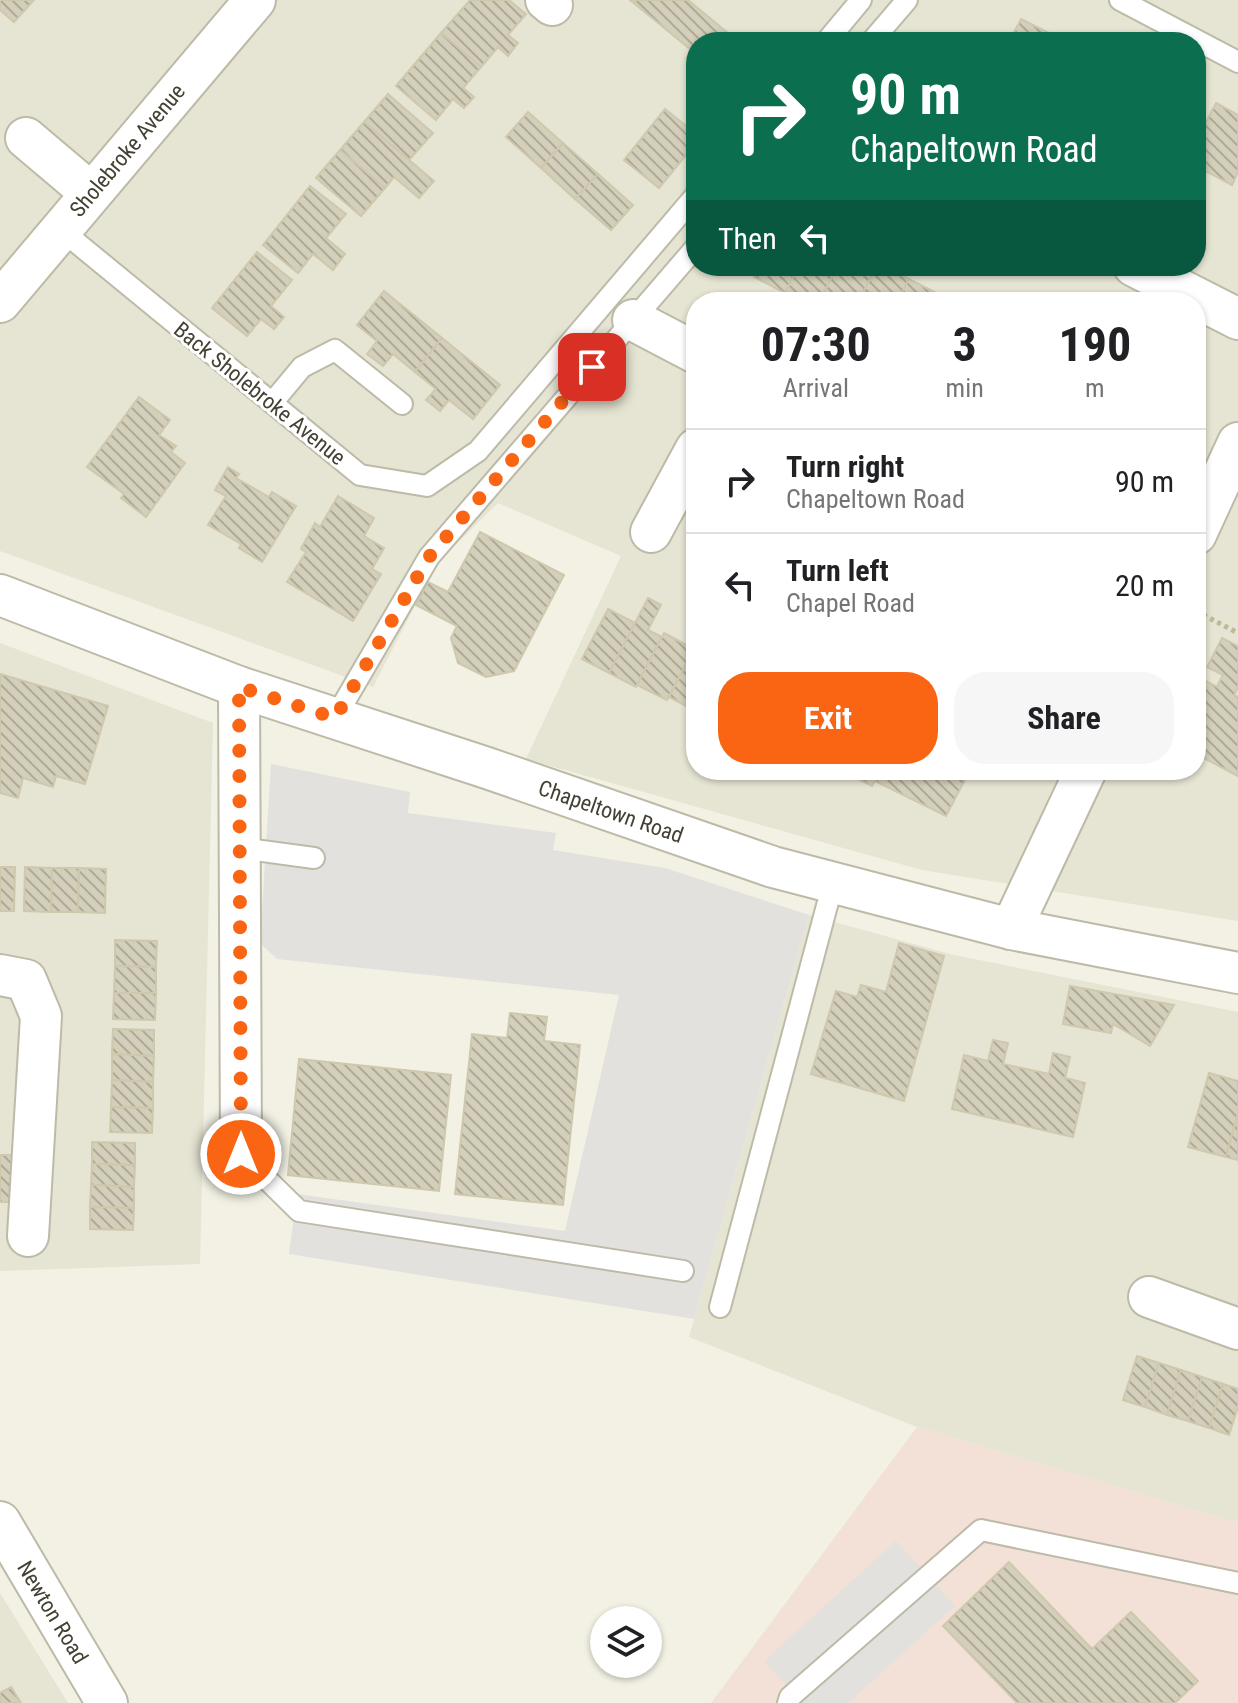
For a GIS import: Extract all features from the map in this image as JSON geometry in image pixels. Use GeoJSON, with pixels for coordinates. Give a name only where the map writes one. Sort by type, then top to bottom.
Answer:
{"type":"FeatureCollection","features":[{"type":"Feature","properties":{"kind":"street","name":"Sholebroke Avenue"},"geometry":{"type":"LineString","coordinates":[[0,302],[255,0]]}},
{"type":"Feature","properties":{"kind":"street"},"geometry":{"type":"LineString","coordinates":[[26,138],[91,193]]}},
{"type":"Feature","properties":{"kind":"street"},"geometry":{"type":"LineString","coordinates":[[1154,276],[1185,292]]}},
{"type":"Feature","properties":{"kind":"street"},"geometry":{"type":"LineString","coordinates":[[1206,303],[1238,319]]}},
{"type":"Feature","properties":{"kind":"street"},"geometry":{"type":"LineString","coordinates":[[633,320],[686,348]]}},
{"type":"Feature","properties":{"kind":"street"},"geometry":{"type":"LineString","coordinates":[[1206,512],[1238,443]]}},
{"type":"Feature","properties":{"kind":"street"},"geometry":{"type":"LineString","coordinates":[[651,532],[686,467]]}},
{"type":"Feature","properties":{"kind":"street","name":"Chapeltown Road"},"geometry":{"type":"LineString","coordinates":[[0,595],[239,687],[773,867],[1011,929],[1238,973]]}},
{"type":"Feature","properties":{"kind":"street"},"geometry":{"type":"LineString","coordinates":[[239,687],[241,1154]]}},
{"type":"Feature","properties":{"kind":"street"},"geometry":{"type":"LineString","coordinates":[[1011,929],[1081,780]]}},
{"type":"Feature","properties":{"kind":"street"},"geometry":{"type":"LineString","coordinates":[[0,975],[26,980],[41,1016],[18,1112],[28,1236]]}},
{"type":"Feature","properties":{"kind":"street"},"geometry":{"type":"LineString","coordinates":[[1149,1297],[1238,1329]]}},
{"type":"Feature","properties":{"kind":"street","name":"Newton Road"},"geometry":{"type":"LineString","coordinates":[[0,1522],[107,1703]]}},
{"type":"Feature","properties":{"kind":"lane"},"geometry":{"type":"LineString","coordinates":[[834,32],[861,0]]}},
{"type":"Feature","properties":{"kind":"lane"},"geometry":{"type":"LineString","coordinates":[[880,32],[907,0]]}},
{"type":"Feature","properties":{"kind":"lane"},"geometry":{"type":"LineString","coordinates":[[1120,0],[1181,32]]}},
{"type":"Feature","properties":{"kind":"lane"},"geometry":{"type":"LineString","coordinates":[[1206,45],[1238,62]]}},
{"type":"Feature","properties":{"kind":"lane","name":"Back Sholebroke Avenue"},"geometry":{"type":"LineString","coordinates":[[60,229],[360,475],[427,486],[478,451],[686,207]]}},
{"type":"Feature","properties":{"kind":"lane"},"geometry":{"type":"LineString","coordinates":[[335,718],[429,557],[686,259]]}},
{"type":"Feature","properties":{"kind":"lane"},"geometry":{"type":"LineString","coordinates":[[272,403],[302,367],[335,350],[402,404]]}},
{"type":"Feature","properties":{"kind":"lane"},"geometry":{"type":"LineString","coordinates":[[240,848],[314,858]]}},
{"type":"Feature","properties":{"kind":"lane"},"geometry":{"type":"LineString","coordinates":[[720,1307],[833,883]]}},
{"type":"Feature","properties":{"kind":"lane"},"geometry":{"type":"LineString","coordinates":[[241,1154],[299,1211],[683,1271]]}},
{"type":"Feature","properties":{"kind":"lane"},"geometry":{"type":"LineString","coordinates":[[788,1703],[790,1697],[981,1530],[1238,1583]]}},
{"type":"Feature","properties":{"kind":"path"},"geometry":{"type":"LineString","coordinates":[[1206,616],[1238,633]]}},
{"type":"Feature","properties":{"kind":"shaded area"},"geometry":{"type":"Polygon","coordinates":[[[0,0],[1238,0],[1238,921],[922,870],[526,759],[621,556],[498,503],[437,563],[373,687],[0,551],[0,0]]]}},
{"type":"Feature","properties":{"kind":"shaded area"},"geometry":{"type":"Polygon","coordinates":[[[0,643],[213,723],[200,1264],[0,1271],[0,643]]]}},
{"type":"Feature","properties":{"kind":"shaded area"},"geometry":{"type":"Polygon","coordinates":[[[271,764],[410,792],[408,813],[556,833],[553,850],[665,868],[809,915],[694,1319],[289,1254],[297,1194],[565,1231],[619,995],[277,959],[260,943],[271,764]]]}},
{"type":"Feature","properties":{"kind":"shaded area"},"geometry":{"type":"Polygon","coordinates":[[[809,915],[954,955],[1238,1012],[1238,1523],[917,1427],[689,1337],[809,915]]]}},
{"type":"Feature","properties":{"kind":"shaded area"},"geometry":{"type":"Polygon","coordinates":[[[917,1427],[1238,1523],[1238,1703],[711,1703],[917,1427]]]}},
{"type":"Feature","properties":{"kind":"shaded area"},"geometry":{"type":"Polygon","coordinates":[[[896,1541],[955,1606],[848,1703],[802,1703],[764,1661],[896,1541]]]}},
{"type":"Feature","properties":{"kind":"shaded area"},"geometry":{"type":"Polygon","coordinates":[[[0,1593],[68,1703],[0,1703],[0,1593]]]}},
{"type":"Feature","properties":{"kind":"building"},"geometry":{"type":"Polygon","coordinates":[[[0,0],[34,0],[14,22],[0,10],[0,0]]]}},
{"type":"Feature","properties":{"kind":"building"},"geometry":{"type":"Polygon","coordinates":[[[470,0],[509,0],[526,14],[508,35],[518,43],[508,56],[498,47],[481,67],[441,33],[470,0]]]}},
{"type":"Feature","properties":{"kind":"building"},"geometry":{"type":"Polygon","coordinates":[[[630,0],[688,0],[727,32],[686,32],[686,46],[630,0]]]}},
{"type":"Feature","properties":{"kind":"building"},"geometry":{"type":"Polygon","coordinates":[[[1021,19],[1047,32],[1014,32],[1021,19]]]}},
{"type":"Feature","properties":{"kind":"building"},"geometry":{"type":"Polygon","coordinates":[[[441,33],[481,67],[463,88],[474,97],[464,108],[453,99],[436,120],[396,86],[441,33]]]}},
{"type":"Feature","properties":{"kind":"building"},"geometry":{"type":"Polygon","coordinates":[[[388,94],[433,133],[409,160],[364,122],[388,94]]]}},
{"type":"Feature","properties":{"kind":"building"},"geometry":{"type":"Polygon","coordinates":[[[1216,103],[1238,115],[1238,172],[1232,185],[1206,171],[1206,122],[1216,103]]]}},
{"type":"Feature","properties":{"kind":"building"},"geometry":{"type":"Polygon","coordinates":[[[665,109],[686,126],[686,155],[659,188],[624,160],[665,109]]]}},
{"type":"Feature","properties":{"kind":"building"},"geometry":{"type":"Polygon","coordinates":[[[528,112],[563,143],[541,168],[506,137],[528,112]]]}},
{"type":"Feature","properties":{"kind":"building"},"geometry":{"type":"Polygon","coordinates":[[[364,122],[434,181],[419,198],[394,177],[385,188],[340,150],[364,122]]]}},
{"type":"Feature","properties":{"kind":"building"},"geometry":{"type":"Polygon","coordinates":[[[563,143],[598,174],[575,199],[541,168],[563,143]]]}},
{"type":"Feature","properties":{"kind":"building"},"geometry":{"type":"Polygon","coordinates":[[[340,150],[385,188],[361,216],[316,178],[340,150]]]}},
{"type":"Feature","properties":{"kind":"building"},"geometry":{"type":"Polygon","coordinates":[[[598,174],[633,205],[611,230],[575,199],[598,174]]]}},
{"type":"Feature","properties":{"kind":"building"},"geometry":{"type":"Polygon","coordinates":[[[310,186],[346,214],[326,238],[345,254],[333,270],[313,254],[298,273],[263,245],[310,186]]]}},
{"type":"Feature","properties":{"kind":"building"},"geometry":{"type":"Polygon","coordinates":[[[257,252],[292,280],[271,306],[284,317],[274,329],[261,319],[247,336],[212,308],[257,252]]]}},
{"type":"Feature","properties":{"kind":"building"},"geometry":{"type":"Polygon","coordinates":[[[755,276],[794,276],[786,292],[755,276]]]}},
{"type":"Feature","properties":{"kind":"building"},"geometry":{"type":"Polygon","coordinates":[[[794,276],[833,276],[824,292],[786,292],[794,276]]]}},
{"type":"Feature","properties":{"kind":"building"},"geometry":{"type":"Polygon","coordinates":[[[833,276],[872,276],[863,292],[824,292],[833,276]]]}},
{"type":"Feature","properties":{"kind":"building"},"geometry":{"type":"Polygon","coordinates":[[[872,276],[903,276],[909,279],[902,292],[863,292],[872,276]]]}},
{"type":"Feature","properties":{"kind":"building"},"geometry":{"type":"Polygon","coordinates":[[[909,279],[934,292],[902,292],[909,279]]]}},
{"type":"Feature","properties":{"kind":"building"},"geometry":{"type":"Polygon","coordinates":[[[384,291],[442,338],[415,372],[393,354],[383,366],[367,354],[377,341],[357,325],[384,291]]]}},
{"type":"Feature","properties":{"kind":"building"},"geometry":{"type":"Polygon","coordinates":[[[442,338],[500,385],[473,419],[449,400],[440,411],[426,400],[436,389],[415,372],[442,338]]]}},
{"type":"Feature","properties":{"kind":"building"},"geometry":{"type":"Polygon","coordinates":[[[139,397],[170,420],[159,435],[176,446],[171,452],[185,463],[146,517],[121,498],[124,494],[87,467],[139,397]]]}},
{"type":"Feature","properties":{"kind":"building"},"geometry":{"type":"Polygon","coordinates":[[[228,467],[239,474],[236,478],[269,497],[272,492],[296,506],[262,562],[239,548],[241,544],[208,525],[226,496],[215,490],[228,467]]]}},
{"type":"Feature","properties":{"kind":"building"},"geometry":{"type":"Polygon","coordinates":[[[338,496],[374,518],[364,536],[384,548],[372,569],[381,574],[353,621],[287,582],[306,552],[301,549],[315,523],[320,527],[338,496]]]}},
{"type":"Feature","properties":{"kind":"building"},"geometry":{"type":"Polygon","coordinates":[[[480,532],[564,575],[514,671],[486,677],[458,663],[451,638],[457,626],[416,605],[428,582],[448,592],[480,532]]]}},
{"type":"Feature","properties":{"kind":"building"},"geometry":{"type":"Polygon","coordinates":[[[648,598],[661,605],[648,630],[662,637],[636,687],[609,673],[648,598]]]}},
{"type":"Feature","properties":{"kind":"building"},"geometry":{"type":"Polygon","coordinates":[[[608,609],[635,623],[609,673],[582,659],[608,609]]]}},
{"type":"Feature","properties":{"kind":"building"},"geometry":{"type":"Polygon","coordinates":[[[664,633],[686,645],[686,664],[667,700],[637,685],[664,633]]]}},
{"type":"Feature","properties":{"kind":"building"},"geometry":{"type":"Polygon","coordinates":[[[1222,638],[1238,646],[1238,687],[1234,695],[1238,697],[1238,776],[1206,759],[1206,681],[1217,687],[1223,675],[1207,667],[1222,638]]]}},
{"type":"Feature","properties":{"kind":"building"},"geometry":{"type":"Polygon","coordinates":[[[686,664],[686,706],[669,697],[686,664]]]}},
{"type":"Feature","properties":{"kind":"building"},"geometry":{"type":"Polygon","coordinates":[[[0,674],[108,706],[85,784],[56,776],[53,787],[23,778],[18,798],[0,793],[0,674]]]}},
{"type":"Feature","properties":{"kind":"building"},"geometry":{"type":"Polygon","coordinates":[[[860,780],[965,780],[946,816],[875,781],[872,786],[860,780]]]}},
{"type":"Feature","properties":{"kind":"building"},"geometry":{"type":"Polygon","coordinates":[[[0,867],[15,867],[14,911],[0,911],[0,867]]]}},
{"type":"Feature","properties":{"kind":"building"},"geometry":{"type":"Polygon","coordinates":[[[25,867],[52,868],[51,912],[24,911],[25,867]]]}},
{"type":"Feature","properties":{"kind":"building"},"geometry":{"type":"Polygon","coordinates":[[[52,868],[79,868],[78,912],[51,912],[52,868]]]}},
{"type":"Feature","properties":{"kind":"building"},"geometry":{"type":"Polygon","coordinates":[[[79,868],[106,869],[105,913],[78,912],[79,868]]]}},
{"type":"Feature","properties":{"kind":"building"},"geometry":{"type":"Polygon","coordinates":[[[115,940],[157,941],[156,967],[115,966],[115,940]]]}},
{"type":"Feature","properties":{"kind":"building"},"geometry":{"type":"Polygon","coordinates":[[[899,943],[944,956],[904,1101],[811,1074],[836,991],[857,997],[861,985],[886,992],[899,943]]]}},
{"type":"Feature","properties":{"kind":"building"},"geometry":{"type":"Polygon","coordinates":[[[115,966],[156,967],[156,993],[114,993],[115,966]]]}},
{"type":"Feature","properties":{"kind":"building"},"geometry":{"type":"Polygon","coordinates":[[[1070,986],[1174,1005],[1150,1046],[1113,1024],[1111,1033],[1063,1024],[1070,986]]]}},
{"type":"Feature","properties":{"kind":"building"},"geometry":{"type":"Polygon","coordinates":[[[114,993],[156,993],[155,1020],[113,1019],[114,993]]]}},
{"type":"Feature","properties":{"kind":"building"},"geometry":{"type":"Polygon","coordinates":[[[510,1013],[547,1017],[544,1041],[580,1045],[563,1205],[455,1194],[472,1034],[507,1038],[510,1013]]]}},
{"type":"Feature","properties":{"kind":"building"},"geometry":{"type":"Polygon","coordinates":[[[113,1029],[154,1030],[154,1056],[112,1054],[113,1029]]]}},
{"type":"Feature","properties":{"kind":"building"},"geometry":{"type":"Polygon","coordinates":[[[993,1040],[1008,1043],[1003,1064],[1049,1074],[1053,1053],[1070,1057],[1065,1078],[1085,1083],[1073,1137],[952,1109],[964,1055],[988,1061],[993,1040]]]}},
{"type":"Feature","properties":{"kind":"building"},"geometry":{"type":"Polygon","coordinates":[[[112,1054],[154,1056],[153,1082],[112,1080],[112,1054]]]}},
{"type":"Feature","properties":{"kind":"building"},"geometry":{"type":"Polygon","coordinates":[[[299,1059],[451,1075],[439,1191],[288,1175],[299,1059]]]}},
{"type":"Feature","properties":{"kind":"building"},"geometry":{"type":"Polygon","coordinates":[[[1209,1073],[1238,1081],[1238,1113],[1226,1157],[1188,1147],[1209,1073]]]}},
{"type":"Feature","properties":{"kind":"building"},"geometry":{"type":"Polygon","coordinates":[[[112,1080],[153,1082],[153,1108],[111,1107],[112,1080]]]}},
{"type":"Feature","properties":{"kind":"building"},"geometry":{"type":"Polygon","coordinates":[[[111,1107],[153,1108],[152,1133],[110,1132],[111,1107]]]}},
{"type":"Feature","properties":{"kind":"building"},"geometry":{"type":"Polygon","coordinates":[[[1238,1113],[1238,1160],[1226,1157],[1238,1113]]]}},
{"type":"Feature","properties":{"kind":"building"},"geometry":{"type":"Polygon","coordinates":[[[92,1142],[135,1143],[135,1165],[92,1164],[92,1142]]]}},
{"type":"Feature","properties":{"kind":"building"},"geometry":{"type":"Polygon","coordinates":[[[0,1155],[24,1155],[23,1202],[0,1202],[0,1155]]]}},
{"type":"Feature","properties":{"kind":"building"},"geometry":{"type":"Polygon","coordinates":[[[92,1164],[135,1165],[134,1187],[91,1185],[92,1164]]]}},
{"type":"Feature","properties":{"kind":"building"},"geometry":{"type":"Polygon","coordinates":[[[91,1185],[134,1187],[134,1208],[90,1207],[91,1185]]]}},
{"type":"Feature","properties":{"kind":"building"},"geometry":{"type":"Polygon","coordinates":[[[90,1207],[134,1208],[133,1230],[90,1229],[90,1207]]]}},
{"type":"Feature","properties":{"kind":"building"},"geometry":{"type":"Polygon","coordinates":[[[1137,1356],[1159,1363],[1145,1407],[1123,1400],[1137,1356]]]}},
{"type":"Feature","properties":{"kind":"building"},"geometry":{"type":"Polygon","coordinates":[[[1159,1363],[1181,1370],[1167,1415],[1145,1407],[1159,1363]]]}},
{"type":"Feature","properties":{"kind":"building"},"geometry":{"type":"Polygon","coordinates":[[[1181,1370],[1202,1377],[1188,1421],[1167,1415],[1181,1370]]]}},
{"type":"Feature","properties":{"kind":"building"},"geometry":{"type":"Polygon","coordinates":[[[1202,1377],[1223,1384],[1209,1428],[1188,1421],[1202,1377]]]}},
{"type":"Feature","properties":{"kind":"building"},"geometry":{"type":"Polygon","coordinates":[[[1223,1384],[1238,1389],[1238,1407],[1229,1435],[1209,1428],[1223,1384]]]}},
{"type":"Feature","properties":{"kind":"building"},"geometry":{"type":"Polygon","coordinates":[[[1009,1562],[1092,1649],[1131,1612],[1198,1681],[1175,1703],[1017,1703],[943,1626],[1009,1562]]]}},
{"type":"Feature","properties":{"kind":"building"},"geometry":{"type":"Polygon","coordinates":[[[11,1687],[21,1703],[0,1703],[0,1693],[11,1687]]]}},
{"type":"Feature","properties":{"kind":"route"},"geometry":{"type":"LineString","coordinates":[[241,1154],[239,687],[335,718],[429,557],[592,367]]}}]}
